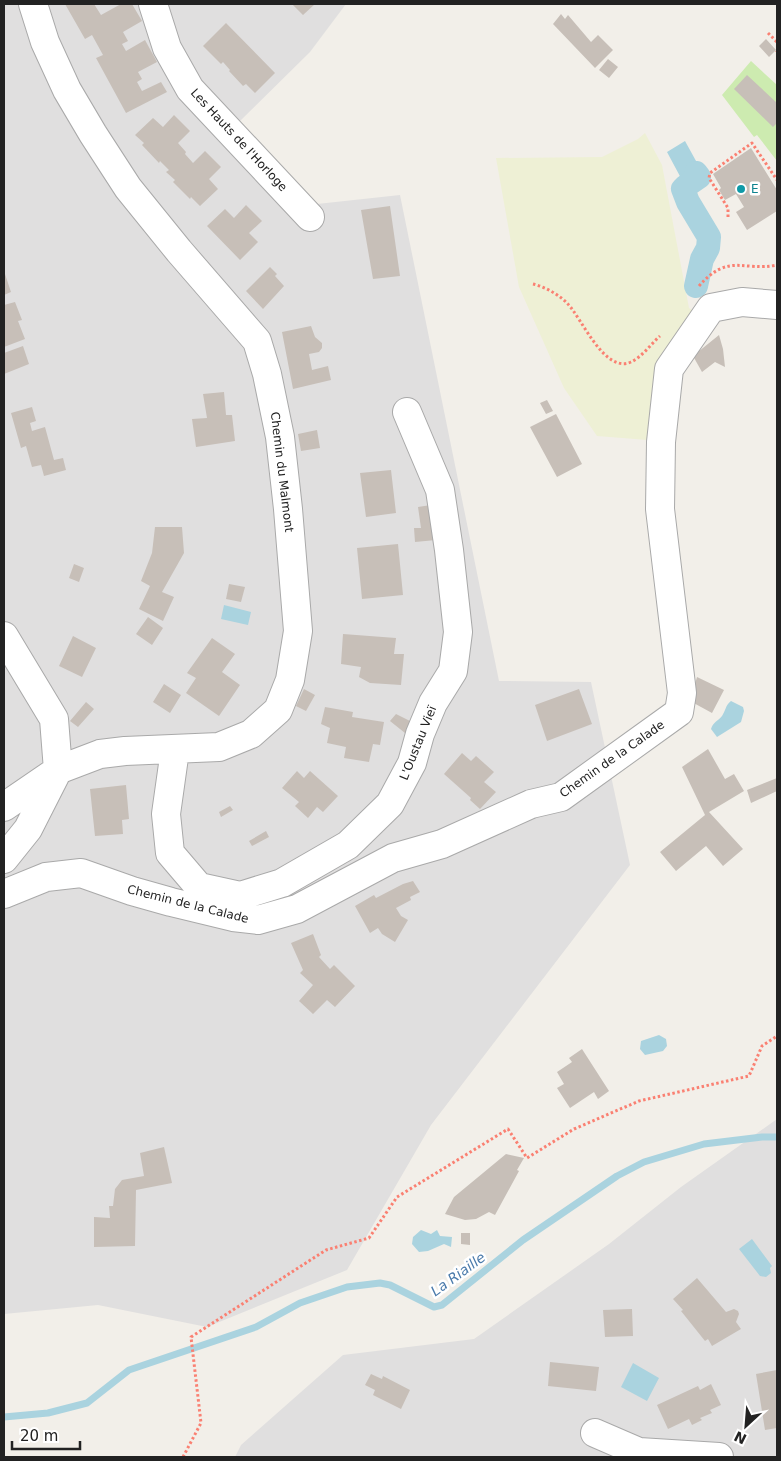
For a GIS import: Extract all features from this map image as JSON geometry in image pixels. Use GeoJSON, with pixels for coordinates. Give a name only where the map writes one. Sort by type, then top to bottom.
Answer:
{"type":"FeatureCollection","features":[{"type":"Feature","properties":{"kind":"street","name":"Chemin du Malmont"},"geometry":{"type":"LineString","coordinates":[[4,806],[58,770],[100,754],[124,751],[219,747],[251,734],[278,710],[290,680],[298,631],[280,437],[267,374],[257,341],[179,251],[128,188],[92,134],[45,42],[33,4]]}},
{"type":"Feature","properties":{"kind":"street","name":"Les Hauts de l'Horloge"},"geometry":{"type":"LineString","coordinates":[[153,4],[167,48],[190,89],[310,217]]}},
{"type":"Feature","properties":{"kind":"street","name":"Chemin de la Calade"},"geometry":{"type":"LineString","coordinates":[[4,894],[46,877],[81,873],[163,900],[233,917],[258,920],[297,909],[393,858],[442,844],[531,804],[560,796],[679,712],[682,693],[660,509],[660,442],[670,370],[711,308],[742,302],[777,305]]}},
{"type":"Feature","properties":{"kind":"street","name":"L'Oustau Vieï"},"geometry":{"type":"LineString","coordinates":[[175,750],[166,814],[170,853],[199,887],[240,896],[282,883],[348,845],[390,804],[412,763],[420,734],[433,703],[453,671],[458,632],[440,490],[407,412]]}},
{"type":"Feature","properties":{"kind":"street"},"geometry":{"type":"LineString","coordinates":[[4,636],[54,719],[58,770],[28,829],[4,858]]}},
{"type":"Feature","properties":{"kind":"street"},"geometry":{"type":"LineString","coordinates":[[595,1433],[639,1452],[719,1457]]}},
{"type":"Feature","properties":{"kind":"path"},"geometry":{"type":"LineString","coordinates":[[768,33],[777,42]]}},
{"type":"Feature","properties":{"kind":"path"},"geometry":{"type":"LineString","coordinates":[[728,217],[728,208],[709,178],[710,173],[752,143],[777,180]]}},
{"type":"Feature","properties":{"kind":"path"},"geometry":{"type":"LineString","coordinates":[[697,288],[710,274],[723,267],[737,264],[777,265]]}},
{"type":"Feature","properties":{"kind":"path"},"geometry":{"type":"LineString","coordinates":[[533,284],[546,288],[568,305],[602,353],[613,362],[624,364],[631,362],[664,331]]}},
{"type":"Feature","properties":{"kind":"path"},"geometry":{"type":"LineString","coordinates":[[183,1457],[201,1423],[191,1337],[326,1250],[369,1238],[397,1197],[508,1128],[527,1158],[574,1129],[639,1101],[749,1076],[762,1046],[777,1036]]}},
{"type":"Feature","properties":{"kind":"shaded area"},"geometry":{"type":"Polygon","coordinates":[[[4,4],[346,4],[310,52],[239,122],[317,204],[400,195],[499,681],[591,682],[630,865],[431,1125],[347,1270],[207,1327],[98,1305],[4,1314],[4,4]]]}},
{"type":"Feature","properties":{"kind":"shaded area"},"geometry":{"type":"Polygon","coordinates":[[[777,1119],[777,1457],[235,1457],[241,1445],[343,1355],[474,1339],[609,1244],[681,1187],[777,1119]]]}},
{"type":"Feature","properties":{"kind":"green space"},"geometry":{"type":"Polygon","coordinates":[[[751,61],[777,85],[777,161],[757,135],[754,137],[722,95],[751,61]]]}},
{"type":"Feature","properties":{"kind":"green space"},"geometry":{"type":"Polygon","coordinates":[[[645,133],[662,165],[689,308],[703,318],[669,369],[660,441],[597,436],[564,388],[519,287],[496,158],[602,157],[638,139],[645,133]]]}},
{"type":"Feature","properties":{"kind":"water"},"geometry":{"type":"Polygon","coordinates":[[[685,141],[701,170],[682,180],[667,152],[685,141]]]}},
{"type":"Feature","properties":{"kind":"water"},"geometry":{"type":"Polygon","coordinates":[[[224,605],[251,612],[248,625],[221,619],[224,605]]]}},
{"type":"Feature","properties":{"kind":"water"},"geometry":{"type":"Polygon","coordinates":[[[731,701],[743,707],[744,711],[741,722],[717,737],[711,729],[731,701]]]}},
{"type":"Feature","properties":{"kind":"water"},"geometry":{"type":"Polygon","coordinates":[[[659,1035],[666,1039],[667,1046],[663,1051],[645,1055],[640,1049],[641,1041],[659,1035]]]}},
{"type":"Feature","properties":{"kind":"water"},"geometry":{"type":"Polygon","coordinates":[[[421,1230],[431,1234],[437,1230],[440,1236],[452,1237],[451,1247],[444,1244],[428,1251],[419,1252],[412,1244],[413,1237],[421,1230]]]}},
{"type":"Feature","properties":{"kind":"water"},"geometry":{"type":"Polygon","coordinates":[[[752,1239],[772,1266],[770,1268],[771,1273],[766,1277],[760,1276],[739,1249],[752,1239]]]}},
{"type":"Feature","properties":{"kind":"water"},"geometry":{"type":"Polygon","coordinates":[[[633,1363],[659,1378],[647,1401],[621,1387],[633,1363]]]}},
{"type":"Feature","properties":{"kind":"building"},"geometry":{"type":"Polygon","coordinates":[[[65,4],[94,4],[101,15],[121,4],[132,4],[142,21],[123,32],[128,41],[122,44],[126,51],[145,40],[157,62],[138,72],[142,79],[137,82],[142,91],[161,82],[167,92],[126,113],[96,58],[103,55],[92,35],[85,39],[65,4]]]}},
{"type":"Feature","properties":{"kind":"building"},"geometry":{"type":"Polygon","coordinates":[[[292,4],[315,4],[303,15],[292,4]]]}},
{"type":"Feature","properties":{"kind":"building"},"geometry":{"type":"Polygon","coordinates":[[[561,14],[565,19],[568,15],[591,42],[598,35],[613,50],[595,68],[553,24],[561,14]]]}},
{"type":"Feature","properties":{"kind":"building"},"geometry":{"type":"Polygon","coordinates":[[[226,23],[275,73],[255,93],[246,84],[243,86],[223,62],[221,64],[203,46],[226,23]]]}},
{"type":"Feature","properties":{"kind":"building"},"geometry":{"type":"Polygon","coordinates":[[[766,39],[776,50],[769,57],[759,46],[766,39]]]}},
{"type":"Feature","properties":{"kind":"building"},"geometry":{"type":"Polygon","coordinates":[[[608,59],[618,67],[609,78],[599,70],[608,59]]]}},
{"type":"Feature","properties":{"kind":"building"},"geometry":{"type":"Polygon","coordinates":[[[747,75],[777,103],[777,123],[773,127],[734,89],[747,75]]]}},
{"type":"Feature","properties":{"kind":"building"},"geometry":{"type":"Polygon","coordinates":[[[174,115],[190,131],[178,143],[193,163],[205,151],[221,167],[209,179],[218,189],[200,206],[173,182],[175,180],[166,172],[169,170],[160,161],[159,163],[142,145],[144,143],[135,135],[153,118],[163,127],[174,115]]]}},
{"type":"Feature","properties":{"kind":"building","name":"E"},"geometry":{"type":"Polygon","coordinates":[[[751,148],[777,190],[777,211],[747,230],[736,212],[744,207],[736,194],[725,200],[713,174],[751,148]]]}},
{"type":"Feature","properties":{"kind":"building"},"geometry":{"type":"Polygon","coordinates":[[[246,205],[262,221],[249,233],[258,242],[240,260],[207,226],[225,209],[234,218],[246,205]]]}},
{"type":"Feature","properties":{"kind":"building"},"geometry":{"type":"Polygon","coordinates":[[[390,206],[400,276],[373,279],[361,210],[390,206]]]}},
{"type":"Feature","properties":{"kind":"building"},"geometry":{"type":"Polygon","coordinates":[[[270,267],[284,286],[263,309],[246,291],[270,267]]]}},
{"type":"Feature","properties":{"kind":"building"},"geometry":{"type":"Polygon","coordinates":[[[4,271],[11,292],[4,295],[4,271]]]}},
{"type":"Feature","properties":{"kind":"building"},"geometry":{"type":"Polygon","coordinates":[[[15,302],[22,320],[18,321],[25,339],[4,347],[4,305],[15,302]]]}},
{"type":"Feature","properties":{"kind":"building"},"geometry":{"type":"Polygon","coordinates":[[[311,326],[315,337],[322,343],[322,348],[319,352],[309,354],[312,370],[328,366],[331,380],[293,389],[282,332],[311,326]]]}},
{"type":"Feature","properties":{"kind":"building"},"geometry":{"type":"Polygon","coordinates":[[[719,335],[725,367],[715,362],[702,372],[693,356],[719,335]]]}},
{"type":"Feature","properties":{"kind":"building"},"geometry":{"type":"Polygon","coordinates":[[[23,346],[29,364],[4,374],[4,353],[23,346]]]}},
{"type":"Feature","properties":{"kind":"building"},"geometry":{"type":"Polygon","coordinates":[[[224,392],[226,415],[232,415],[235,441],[196,447],[192,419],[207,418],[203,394],[224,392]]]}},
{"type":"Feature","properties":{"kind":"building"},"geometry":{"type":"Polygon","coordinates":[[[547,400],[553,411],[546,414],[540,403],[547,400]]]}},
{"type":"Feature","properties":{"kind":"building"},"geometry":{"type":"Polygon","coordinates":[[[32,407],[36,421],[30,423],[32,431],[45,427],[54,460],[63,458],[66,470],[44,476],[41,465],[32,467],[26,446],[21,448],[11,413],[32,407]]]}},
{"type":"Feature","properties":{"kind":"building"},"geometry":{"type":"Polygon","coordinates":[[[556,414],[582,464],[557,477],[530,427],[556,414]]]}},
{"type":"Feature","properties":{"kind":"building"},"geometry":{"type":"Polygon","coordinates":[[[317,430],[320,448],[301,451],[298,434],[317,430]]]}},
{"type":"Feature","properties":{"kind":"building"},"geometry":{"type":"Polygon","coordinates":[[[391,470],[396,513],[366,517],[360,473],[391,470]]]}},
{"type":"Feature","properties":{"kind":"building"},"geometry":{"type":"Polygon","coordinates":[[[431,505],[436,540],[415,542],[414,528],[421,528],[418,507],[431,505]]]}},
{"type":"Feature","properties":{"kind":"building"},"geometry":{"type":"Polygon","coordinates":[[[155,527],[182,527],[184,553],[162,592],[174,597],[163,621],[139,609],[150,586],[141,581],[152,553],[155,527]]]}},
{"type":"Feature","properties":{"kind":"building"},"geometry":{"type":"Polygon","coordinates":[[[398,544],[403,595],[362,599],[357,548],[398,544]]]}},
{"type":"Feature","properties":{"kind":"building"},"geometry":{"type":"Polygon","coordinates":[[[74,564],[84,568],[79,582],[69,578],[74,564]]]}},
{"type":"Feature","properties":{"kind":"building"},"geometry":{"type":"Polygon","coordinates":[[[229,584],[245,587],[241,602],[226,599],[229,584]]]}},
{"type":"Feature","properties":{"kind":"building"},"geometry":{"type":"Polygon","coordinates":[[[148,617],[163,628],[152,645],[136,634],[148,617]]]}},
{"type":"Feature","properties":{"kind":"building"},"geometry":{"type":"Polygon","coordinates":[[[343,634],[396,638],[394,654],[404,654],[401,685],[370,683],[359,677],[361,667],[341,664],[343,634]]]}},
{"type":"Feature","properties":{"kind":"building"},"geometry":{"type":"Polygon","coordinates":[[[73,636],[96,648],[82,677],[59,666],[73,636]]]}},
{"type":"Feature","properties":{"kind":"building"},"geometry":{"type":"Polygon","coordinates":[[[212,638],[235,654],[222,672],[240,685],[219,716],[186,693],[196,678],[187,673],[212,638]]]}},
{"type":"Feature","properties":{"kind":"building"},"geometry":{"type":"Polygon","coordinates":[[[697,677],[724,690],[712,713],[690,701],[697,677]]]}},
{"type":"Feature","properties":{"kind":"building"},"geometry":{"type":"Polygon","coordinates":[[[164,684],[181,695],[170,713],[153,702],[164,684]]]}},
{"type":"Feature","properties":{"kind":"building"},"geometry":{"type":"Polygon","coordinates":[[[304,689],[315,695],[306,711],[296,706],[304,689]]]}},
{"type":"Feature","properties":{"kind":"building"},"geometry":{"type":"Polygon","coordinates":[[[579,689],[592,724],[547,741],[535,705],[579,689]]]}},
{"type":"Feature","properties":{"kind":"building"},"geometry":{"type":"Polygon","coordinates":[[[86,702],[94,709],[78,727],[70,721],[86,702]]]}},
{"type":"Feature","properties":{"kind":"building"},"geometry":{"type":"Polygon","coordinates":[[[325,707],[353,712],[352,717],[384,722],[380,745],[373,744],[369,762],[344,758],[346,747],[327,743],[330,728],[321,724],[325,707]]]}},
{"type":"Feature","properties":{"kind":"building"},"geometry":{"type":"Polygon","coordinates":[[[396,714],[412,722],[405,733],[390,721],[396,714]]]}},
{"type":"Feature","properties":{"kind":"building"},"geometry":{"type":"Polygon","coordinates":[[[708,749],[725,779],[734,774],[744,791],[709,812],[743,849],[723,866],[706,846],[676,871],[660,852],[705,815],[682,767],[708,749]]]}},
{"type":"Feature","properties":{"kind":"building"},"geometry":{"type":"Polygon","coordinates":[[[462,753],[471,761],[476,756],[494,772],[484,782],[496,792],[480,809],[470,800],[471,798],[444,774],[462,753]]]}},
{"type":"Feature","properties":{"kind":"building"},"geometry":{"type":"Polygon","coordinates":[[[297,771],[304,778],[310,771],[338,796],[323,812],[317,807],[308,818],[295,806],[299,802],[282,788],[297,771]]]}},
{"type":"Feature","properties":{"kind":"building"},"geometry":{"type":"Polygon","coordinates":[[[777,778],[777,791],[751,803],[747,790],[777,778]]]}},
{"type":"Feature","properties":{"kind":"building"},"geometry":{"type":"Polygon","coordinates":[[[126,785],[129,819],[122,820],[123,834],[95,836],[90,789],[126,785]]]}},
{"type":"Feature","properties":{"kind":"building"},"geometry":{"type":"Polygon","coordinates":[[[230,806],[233,810],[221,817],[219,812],[230,806]]]}},
{"type":"Feature","properties":{"kind":"building"},"geometry":{"type":"Polygon","coordinates":[[[266,831],[269,837],[252,846],[249,841],[266,831]]]}},
{"type":"Feature","properties":{"kind":"building"},"geometry":{"type":"Polygon","coordinates":[[[413,881],[420,892],[410,897],[411,900],[396,908],[401,916],[408,920],[395,942],[382,934],[378,928],[370,933],[355,906],[374,895],[376,898],[413,881]]]}},
{"type":"Feature","properties":{"kind":"building"},"geometry":{"type":"Polygon","coordinates":[[[313,934],[321,955],[319,957],[330,969],[334,965],[355,986],[335,1007],[327,1000],[313,1014],[299,1001],[313,985],[300,973],[303,970],[291,943],[313,934]]]}},
{"type":"Feature","properties":{"kind":"building"},"geometry":{"type":"Polygon","coordinates":[[[582,1049],[609,1091],[598,1099],[594,1092],[570,1108],[557,1088],[564,1084],[557,1072],[572,1062],[569,1058],[582,1049]]]}},
{"type":"Feature","properties":{"kind":"building"},"geometry":{"type":"Polygon","coordinates":[[[164,1147],[172,1183],[136,1190],[135,1246],[94,1247],[94,1217],[110,1218],[109,1206],[113,1206],[115,1189],[122,1180],[144,1176],[140,1153],[164,1147]]]}},
{"type":"Feature","properties":{"kind":"building"},"geometry":{"type":"Polygon","coordinates":[[[506,1154],[524,1158],[495,1215],[489,1212],[476,1219],[465,1220],[445,1214],[454,1197],[506,1154]]]}},
{"type":"Feature","properties":{"kind":"building"},"geometry":{"type":"Polygon","coordinates":[[[461,1233],[470,1233],[470,1245],[461,1244],[461,1233]]]}},
{"type":"Feature","properties":{"kind":"building"},"geometry":{"type":"Polygon","coordinates":[[[697,1278],[726,1312],[734,1309],[739,1314],[736,1322],[741,1329],[712,1346],[708,1339],[705,1341],[673,1299],[697,1278]]]}},
{"type":"Feature","properties":{"kind":"building"},"geometry":{"type":"Polygon","coordinates":[[[632,1309],[633,1336],[605,1337],[603,1310],[632,1309]]]}},
{"type":"Feature","properties":{"kind":"building"},"geometry":{"type":"Polygon","coordinates":[[[550,1362],[599,1367],[596,1391],[548,1386],[550,1362]]]}},
{"type":"Feature","properties":{"kind":"building"},"geometry":{"type":"Polygon","coordinates":[[[777,1370],[777,1428],[765,1430],[756,1374],[777,1370]]]}},
{"type":"Feature","properties":{"kind":"building"},"geometry":{"type":"Polygon","coordinates":[[[371,1374],[382,1379],[383,1376],[410,1390],[401,1409],[373,1395],[375,1390],[365,1385],[371,1374]]]}},
{"type":"Feature","properties":{"kind":"building"},"geometry":{"type":"Polygon","coordinates":[[[711,1384],[721,1405],[710,1410],[712,1413],[700,1418],[702,1420],[692,1425],[689,1419],[668,1429],[657,1405],[698,1386],[700,1390],[711,1384]]]}},
{"type":"Feature","properties":{"kind":"waterway"},"geometry":{"type":"LineString","coordinates":[[696,173],[699,177],[683,189],[688,202],[709,237],[708,248],[702,259],[696,286]]}},
{"type":"Feature","properties":{"kind":"waterway","name":"La Riaille"},"geometry":{"type":"LineString","coordinates":[[4,1417],[48,1413],[87,1403],[129,1370],[256,1327],[300,1303],[347,1287],[380,1283],[390,1285],[434,1307],[442,1305],[523,1240],[617,1176],[644,1162],[704,1144],[777,1137]]}},
{"type":"Feature","properties":{"kind":"place","name":"E"},"geometry":{"type":"Point","coordinates":[741,189]}}]}
